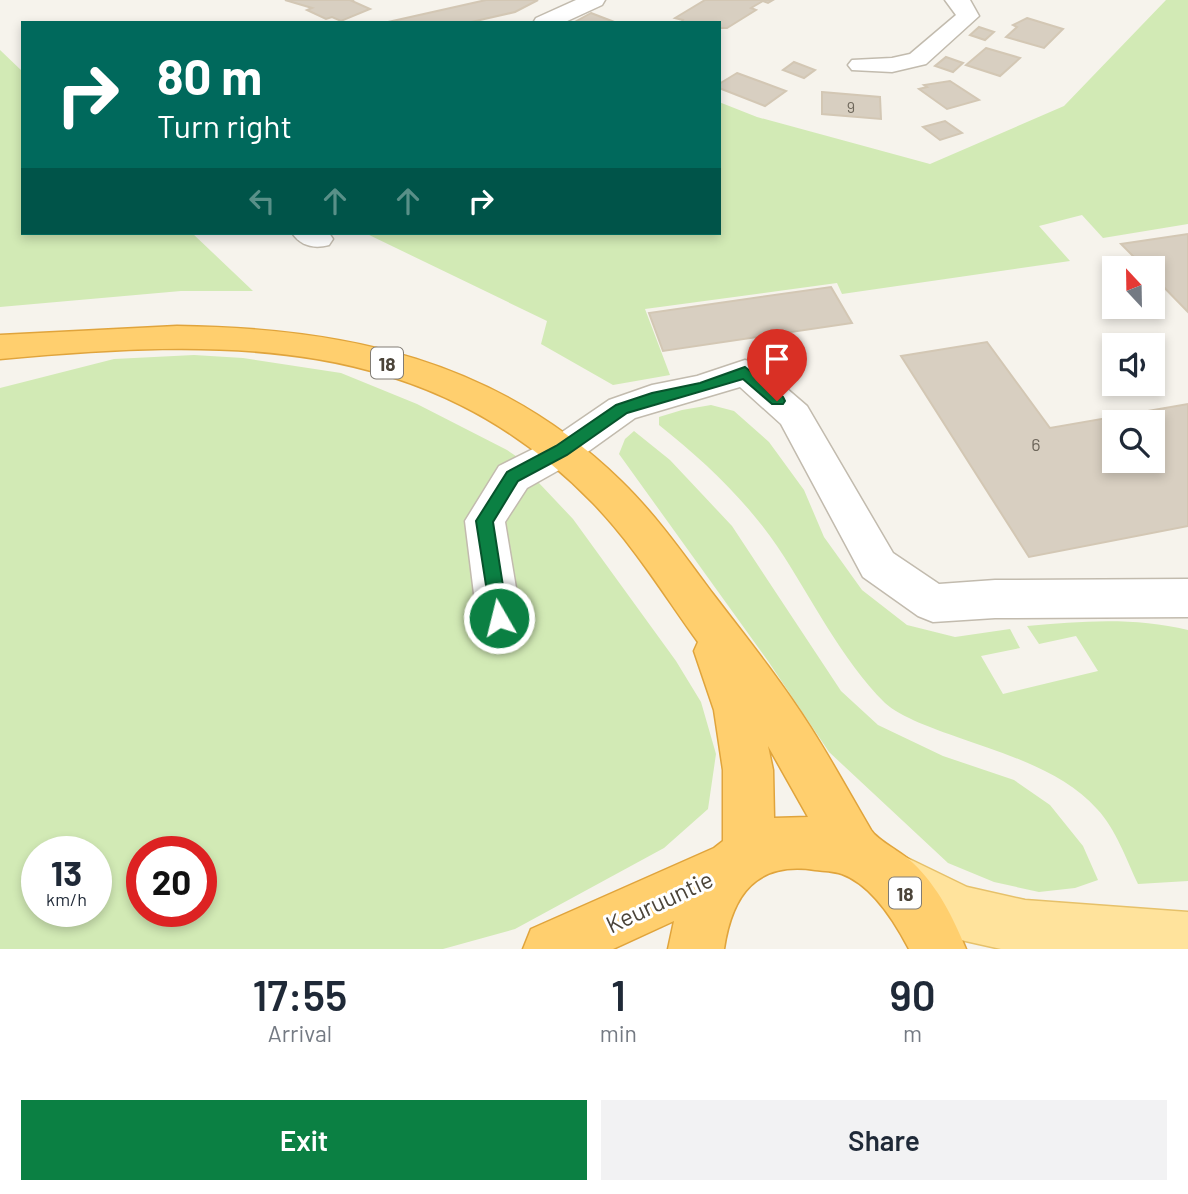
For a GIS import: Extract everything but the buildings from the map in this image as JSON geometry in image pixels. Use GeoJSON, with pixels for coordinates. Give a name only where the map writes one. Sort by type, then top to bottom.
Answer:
{"type":"FeatureCollection","features":[{"type":"Feature","properties":{"kind":"highway","name":"18"},"geometry":{"type":"LineString","coordinates":[[0,347],[91,339],[191,338],[276,342],[353,353],[430,375],[504,412],[562,450],[609,493],[745,670],[874,865],[915,904],[937,949]]}},
{"type":"Feature","properties":{"kind":"highway"},"geometry":{"type":"LineString","coordinates":[[0,374],[105,350],[191,338]]}},
{"type":"Feature","properties":{"kind":"highway"},"geometry":{"type":"LineString","coordinates":[[696,949],[706,904],[738,860],[748,770],[737,710],[704,616]]}},
{"type":"Feature","properties":{"kind":"highway","name":"Keuruuntie"},"geometry":{"type":"LineString","coordinates":[[551,949],[738,860],[801,839],[874,865]]}},
{"type":"Feature","properties":{"kind":"main road"},"geometry":{"type":"LineString","coordinates":[[874,865],[961,913],[1025,927],[1188,940]]}},
{"type":"Feature","properties":{"kind":"street"},"geometry":{"type":"LineString","coordinates":[[548,21],[594,0]]}},
{"type":"Feature","properties":{"kind":"street"},"geometry":{"type":"LineString","coordinates":[[860,65],[892,65],[918,59],[968,16],[963,5],[956,0]]}},
{"type":"Feature","properties":{"kind":"street"},"geometry":{"type":"LineString","coordinates":[[499,618],[485,521],[513,477],[562,450],[622,409],[652,398],[702,388],[745,372],[794,415],[878,565],[933,603],[995,599],[1188,598]]}},
{"type":"Feature","properties":{"kind":"green space"},"geometry":{"type":"Polygon","coordinates":[[[1166,0],[1188,0],[1188,224],[1103,238],[1082,215],[1039,226],[1070,261],[842,294],[837,283],[645,309],[670,375],[613,385],[541,344],[547,321],[369,235],[721,235],[721,103],[757,117],[930,164],[1064,106],[1166,0]]]}},
{"type":"Feature","properties":{"kind":"green space"},"geometry":{"type":"Polygon","coordinates":[[[0,50],[21,70],[21,235],[194,235],[253,291],[181,291],[0,307],[0,50]]]}},
{"type":"Feature","properties":{"kind":"green space"},"geometry":{"type":"Polygon","coordinates":[[[194,355],[243,358],[341,373],[417,404],[507,450],[532,467],[539,483],[573,519],[676,661],[701,702],[716,754],[708,809],[664,848],[515,929],[443,949],[0,949],[0,388],[114,359],[194,355]]]}},
{"type":"Feature","properties":{"kind":"green space"},"geometry":{"type":"Polygon","coordinates":[[[711,405],[734,411],[769,442],[804,490],[824,537],[862,590],[907,625],[955,637],[1010,629],[1020,648],[981,656],[1003,694],[1098,671],[1076,636],[1039,644],[1027,626],[1128,622],[1188,630],[1188,881],[1138,884],[1110,826],[1083,795],[1032,765],[919,723],[885,703],[854,667],[777,546],[751,512],[707,466],[659,425],[659,417],[711,405]]]}},
{"type":"Feature","properties":{"kind":"green space"},"geometry":{"type":"Polygon","coordinates":[[[634,431],[670,460],[732,526],[841,691],[878,725],[943,756],[1014,780],[1050,805],[1083,846],[1098,880],[1075,888],[1039,892],[994,882],[948,863],[829,752],[768,661],[619,454],[625,439],[634,431]]]}},
{"type":"Feature","properties":{"kind":"route"},"geometry":{"type":"LineString","coordinates":[[499,618],[485,521],[513,477],[562,450],[622,409],[652,398],[702,388],[745,372],[777,401]]}}]}
